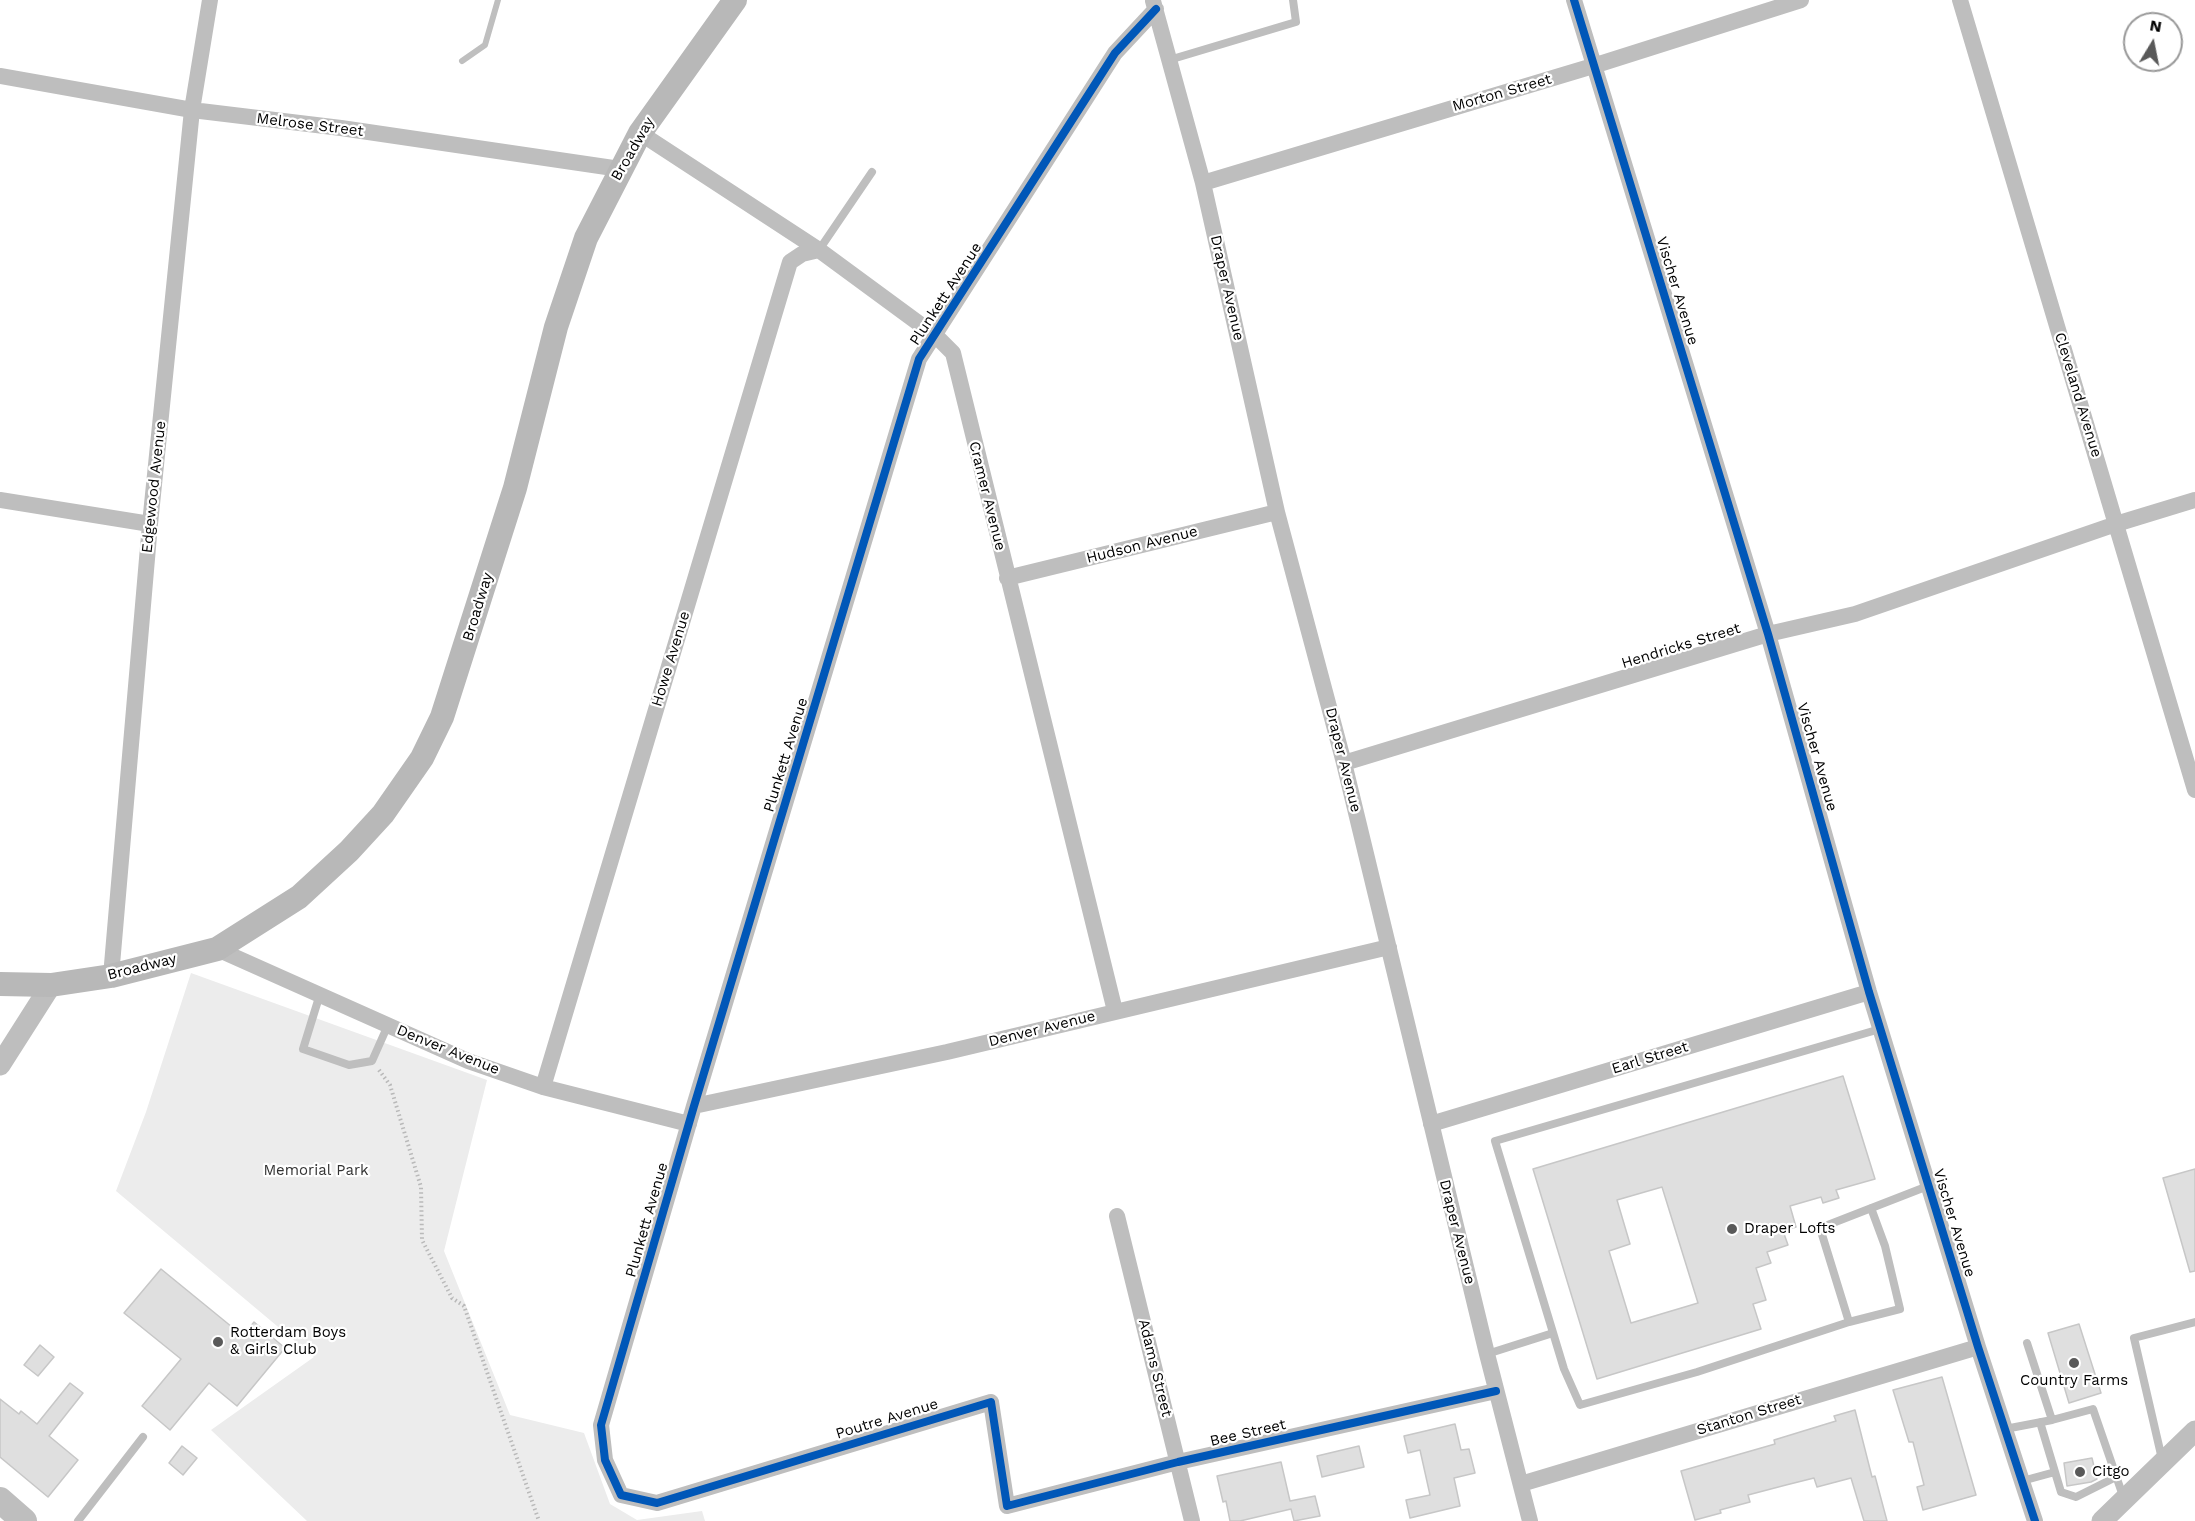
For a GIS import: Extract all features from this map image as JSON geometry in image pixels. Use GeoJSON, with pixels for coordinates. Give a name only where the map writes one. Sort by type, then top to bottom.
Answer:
{"type":"FeatureCollection","features":[{"type":"Feature","properties":{"kind":"main road","name":"Broadway"},"geometry":{"type":"LineString","coordinates":[[0,984],[51,985],[111,976],[217,949],[299,897],[349,851],[382,814],[422,758],[442,717],[512,499],[556,327],[586,238],[639,133],[735,0]]}},
{"type":"Feature","properties":{"kind":"main road"},"geometry":{"type":"LineString","coordinates":[[0,1500],[24,1521]]}},
{"type":"Feature","properties":{"kind":"street","name":"Edgewood Avenue"},"geometry":{"type":"LineString","coordinates":[[111,976],[150,524],[192,110],[210,0]]}},
{"type":"Feature","properties":{"kind":"street","name":"Vischer Avenue"},"geometry":{"type":"LineString","coordinates":[[1574,0],[1768,634],[1880,1029],[1977,1347],[2035,1521]]}},
{"type":"Feature","properties":{"kind":"street","name":"Morton Street"},"geometry":{"type":"LineString","coordinates":[[1203,183],[1593,66],[1801,0]]}},
{"type":"Feature","properties":{"kind":"street","name":"Cleveland Avenue"},"geometry":{"type":"LineString","coordinates":[[1960,0],[2195,790]]}},
{"type":"Feature","properties":{"kind":"street","name":"Draper Avenue"},"geometry":{"type":"LineString","coordinates":[[1154,5],[1203,183],[1277,512],[1344,763],[1496,1391],[1530,1521]]}},
{"type":"Feature","properties":{"kind":"street","name":"Plunkett Avenue"},"geometry":{"type":"LineString","coordinates":[[690,1492],[657,1503],[621,1495],[605,1460],[601,1425],[694,1106],[920,359],[1115,53],[1154,5]]}},
{"type":"Feature","properties":{"kind":"street","name":"Melrose Street"},"geometry":{"type":"LineString","coordinates":[[0,76],[192,110],[341,128],[620,169]]}},
{"type":"Feature","properties":{"kind":"street","name":"Cramer Avenue"},"geometry":{"type":"LineString","coordinates":[[639,133],[819,250],[936,336],[953,353],[1115,1011]]}},
{"type":"Feature","properties":{"kind":"street","name":"Howe Avenue"},"geometry":{"type":"LineString","coordinates":[[543,1087],[790,262],[802,254],[819,250]]}},
{"type":"Feature","properties":{"kind":"street"},"geometry":{"type":"LineString","coordinates":[[0,500],[150,524]]}},
{"type":"Feature","properties":{"kind":"street","name":"Hendricks Street"},"geometry":{"type":"LineString","coordinates":[[1344,763],[1768,634],[1856,615],[2116,524],[2195,500]]}},
{"type":"Feature","properties":{"kind":"street","name":"Hudson Avenue"},"geometry":{"type":"LineString","coordinates":[[1007,578],[1277,512]]}},
{"type":"Feature","properties":{"kind":"street","name":"Denver Avenue"},"geometry":{"type":"LineString","coordinates":[[694,1106],[947,1052],[1389,947]]}},
{"type":"Feature","properties":{"kind":"street","name":"Denver Avenue"},"geometry":{"type":"LineString","coordinates":[[217,949],[468,1061],[543,1087],[689,1124]]}},
{"type":"Feature","properties":{"kind":"street"},"geometry":{"type":"LineString","coordinates":[[0,1065],[51,985]]}},
{"type":"Feature","properties":{"kind":"street","name":"Earl Street"},"geometry":{"type":"LineString","coordinates":[[1431,1124],[1869,992]]}},
{"type":"Feature","properties":{"kind":"street","name":"Adams Street"},"geometry":{"type":"LineString","coordinates":[[1117,1216],[1192,1521]]}},
{"type":"Feature","properties":{"kind":"street","name":"Stanton Street"},"geometry":{"type":"LineString","coordinates":[[1521,1484],[1977,1347]]}},
{"type":"Feature","properties":{"kind":"street","name":"Bee Street"},"geometry":{"type":"LineString","coordinates":[[1007,1506],[1178,1462],[1496,1391]]}},
{"type":"Feature","properties":{"kind":"street","name":"Poutre Avenue"},"geometry":{"type":"LineString","coordinates":[[690,1492],[991,1402],[1007,1506]]}},
{"type":"Feature","properties":{"kind":"street"},"geometry":{"type":"LineString","coordinates":[[2102,1521],[2195,1431]]}},
{"type":"Feature","properties":{"kind":"lane"},"geometry":{"type":"LineString","coordinates":[[1168,60],[1296,22],[1293,0]]}},
{"type":"Feature","properties":{"kind":"lane"},"geometry":{"type":"LineString","coordinates":[[819,250],[872,172]]}},
{"type":"Feature","properties":{"kind":"lane"},"geometry":{"type":"LineString","coordinates":[[320,994],[303,1049],[349,1065],[372,1061],[388,1025]]}},
{"type":"Feature","properties":{"kind":"lane"},"geometry":{"type":"LineString","coordinates":[[1871,1208],[1886,1246],[1900,1309],[1849,1322],[1697,1372],[1580,1405],[1563,1369],[1495,1141],[1880,1029]]}},
{"type":"Feature","properties":{"kind":"lane"},"geometry":{"type":"LineString","coordinates":[[1849,1322],[1820,1228],[1928,1186]]}},
{"type":"Feature","properties":{"kind":"lane"},"geometry":{"type":"LineString","coordinates":[[2162,1462],[2134,1338],[2195,1322]]}},
{"type":"Feature","properties":{"kind":"lane"},"geometry":{"type":"LineString","coordinates":[[1487,1354],[1553,1333]]}},
{"type":"Feature","properties":{"kind":"lane"},"geometry":{"type":"LineString","coordinates":[[2027,1343],[2052,1420]]}},
{"type":"Feature","properties":{"kind":"lane"},"geometry":{"type":"LineString","coordinates":[[2005,1429],[2093,1409],[2125,1501]]}},
{"type":"Feature","properties":{"kind":"lane"},"geometry":{"type":"LineString","coordinates":[[2040,1422],[2061,1492],[2076,1497],[2116,1478]]}},
{"type":"Feature","properties":{"kind":"lane"},"geometry":{"type":"LineString","coordinates":[[78,1521],[143,1437]]}},
{"type":"Feature","properties":{"kind":"lane"},"geometry":{"type":"LineString","coordinates":[[2022,1481],[2055,1472]]}},
{"type":"Feature","properties":{"kind":"path"},"geometry":{"type":"LineString","coordinates":[[372,1061],[390,1084],[421,1187],[422,1240],[452,1298],[464,1306],[538,1521]]}},
{"type":"Feature","properties":{"kind":"green space","name":"Memorial Park"},"geometry":{"type":"Polygon","coordinates":[[[191,973],[487,1080],[444,1251],[510,1415],[584,1433],[610,1504],[637,1520],[702,1511],[705,1521],[307,1521],[211,1430],[314,1357],[116,1191],[146,1112],[191,973]]]}},
{"type":"Feature","properties":{"kind":"building","name":"Draper Lofts"},"geometry":{"type":"Polygon","coordinates":[[[1843,1076],[1875,1179],[1836,1190],[1839,1198],[1823,1203],[1821,1197],[1790,1206],[1796,1227],[1783,1231],[1788,1245],[1767,1252],[1771,1263],[1756,1268],[1766,1300],[1753,1304],[1761,1329],[1597,1379],[1533,1169],[1843,1076]],[[1662,1187],[1617,1200],[1630,1244],[1609,1251],[1631,1323],[1698,1303],[1662,1187]]]}},
{"type":"Feature","properties":{"kind":"building"},"geometry":{"type":"Polygon","coordinates":[[[2195,1169],[2195,1271],[2190,1272],[2163,1178],[2195,1169]]]}},
{"type":"Feature","properties":{"kind":"building","name":"Rotterdam Boys & Girls Club"},"geometry":{"type":"Polygon","coordinates":[[[161,1269],[243,1336],[254,1322],[285,1348],[237,1406],[209,1383],[170,1430],[142,1406],[181,1359],[124,1313],[161,1269]]]}},
{"type":"Feature","properties":{"kind":"building","name":"Country Farms"},"geometry":{"type":"Polygon","coordinates":[[[2079,1324],[2101,1393],[2069,1403],[2048,1333],[2079,1324]]]}},
{"type":"Feature","properties":{"kind":"building"},"geometry":{"type":"Polygon","coordinates":[[[40,1345],[54,1357],[38,1376],[24,1365],[40,1345]]]}},
{"type":"Feature","properties":{"kind":"building"},"geometry":{"type":"Polygon","coordinates":[[[1942,1377],[1976,1495],[1923,1510],[1917,1487],[1924,1485],[1913,1442],[1909,1442],[1893,1390],[1942,1377]]]}},
{"type":"Feature","properties":{"kind":"building"},"geometry":{"type":"Polygon","coordinates":[[[70,1383],[83,1393],[49,1436],[78,1460],[48,1497],[0,1457],[0,1399],[19,1414],[21,1411],[37,1424],[70,1383]]]}},
{"type":"Feature","properties":{"kind":"building"},"geometry":{"type":"Polygon","coordinates":[[[1855,1410],[1872,1477],[1875,1476],[1887,1521],[1864,1521],[1851,1478],[1817,1487],[1814,1478],[1748,1495],[1750,1502],[1695,1520],[1681,1471],[1775,1444],[1774,1440],[1836,1421],[1834,1416],[1855,1410]]]}},
{"type":"Feature","properties":{"kind":"building"},"geometry":{"type":"Polygon","coordinates":[[[1455,1424],[1461,1450],[1469,1449],[1475,1473],[1454,1478],[1460,1506],[1410,1518],[1406,1500],[1430,1495],[1420,1450],[1408,1453],[1404,1436],[1455,1424]]]}},
{"type":"Feature","properties":{"kind":"building"},"geometry":{"type":"Polygon","coordinates":[[[182,1446],[197,1458],[183,1475],[169,1463],[182,1446]]]}},
{"type":"Feature","properties":{"kind":"building"},"geometry":{"type":"Polygon","coordinates":[[[1359,1446],[1364,1467],[1322,1477],[1317,1456],[1359,1446]]]}},
{"type":"Feature","properties":{"kind":"building","name":"Citgo"},"geometry":{"type":"Polygon","coordinates":[[[2092,1458],[2097,1479],[2067,1486],[2064,1463],[2092,1458]]]}},
{"type":"Feature","properties":{"kind":"building"},"geometry":{"type":"Polygon","coordinates":[[[1281,1462],[1290,1501],[1315,1496],[1320,1516],[1294,1521],[1291,1509],[1240,1521],[1230,1521],[1217,1476],[1281,1462]]]}},
{"type":"Feature","properties":{"kind":"waterway"},"geometry":{"type":"LineString","coordinates":[[462,61],[485,45],[498,0]]}},
{"type":"Feature","properties":{"kind":"cycle path"},"geometry":{"type":"LineString","coordinates":[[1574,0],[1768,634],[1869,992],[1978,1347],[2035,1521]]}},
{"type":"Feature","properties":{"kind":"cycle path"},"geometry":{"type":"LineString","coordinates":[[1156,9],[1115,53],[919,359],[694,1106],[601,1425],[605,1460],[621,1495],[657,1503],[991,1402],[1007,1506],[1178,1462],[1496,1391]]}},
{"type":"Feature","properties":{"kind":"place","name":"Draper Lofts"},"geometry":{"type":"Point","coordinates":[1732,1229]}},
{"type":"Feature","properties":{"kind":"place","name":"Rotterdam Boys & Girls Club"},"geometry":{"type":"Point","coordinates":[218,1342]}},
{"type":"Feature","properties":{"kind":"place","name":"Country Farms"},"geometry":{"type":"Point","coordinates":[2074,1363]}},
{"type":"Feature","properties":{"kind":"place","name":"Citgo"},"geometry":{"type":"Point","coordinates":[2080,1472]}}]}
